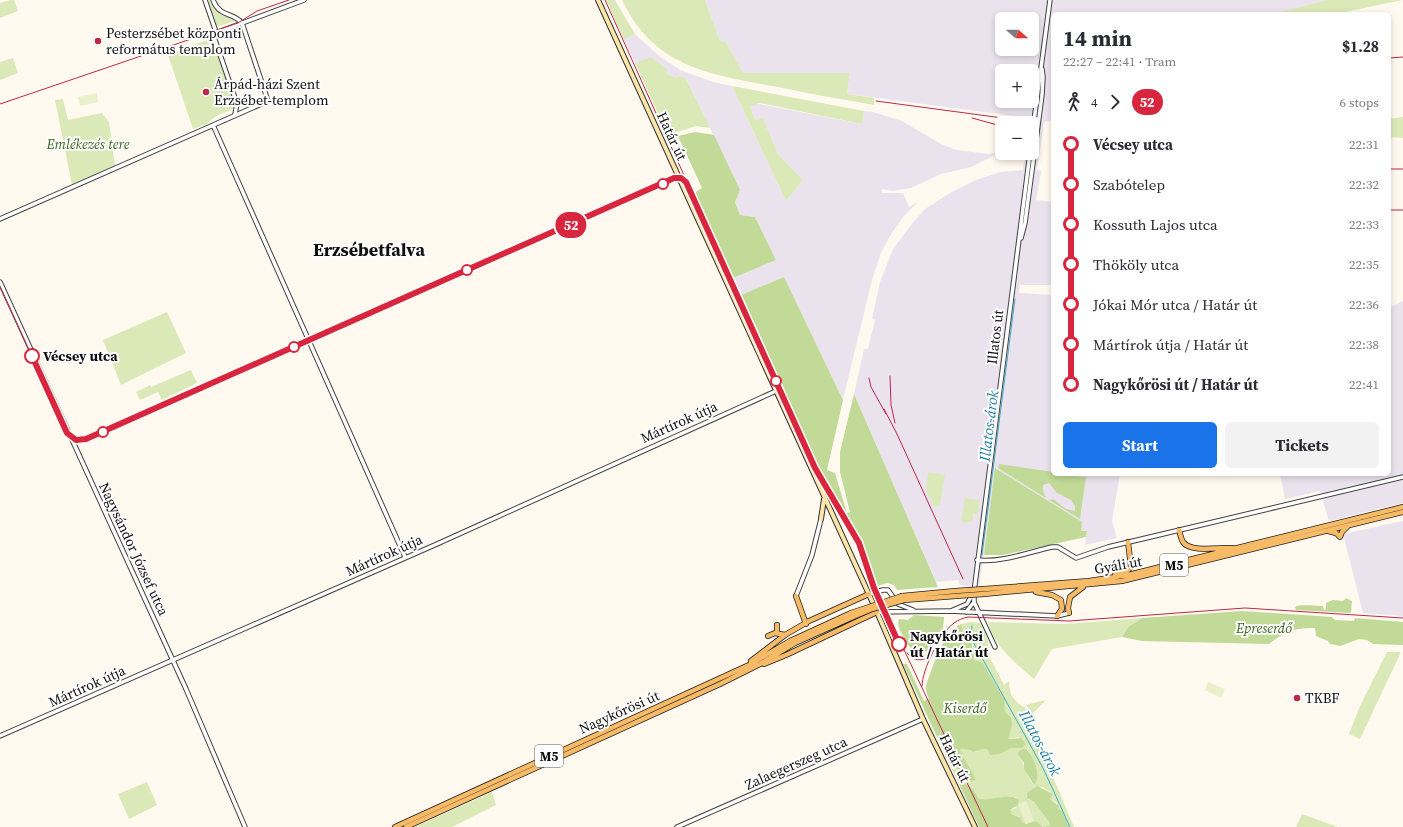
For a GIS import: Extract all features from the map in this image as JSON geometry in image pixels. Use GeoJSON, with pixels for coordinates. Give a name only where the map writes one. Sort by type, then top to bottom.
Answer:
{"type":"FeatureCollection","features":[{"type":"Feature","properties":{"kind":"main road","name":"Határ út"},"geometry":{"type":"LineString","coordinates":[[598,0],[824,499],[869,594],[923,719],[975,827]]}},
{"type":"Feature","properties":{"kind":"main road"},"geometry":{"type":"LineString","coordinates":[[821,519],[824,499]]}},
{"type":"Feature","properties":{"kind":"main road","name":"Gyáli út"},"geometry":{"type":"LineString","coordinates":[[852,615],[903,598],[1109,578],[1140,573],[1403,507]]}},
{"type":"Feature","properties":{"kind":"main road"},"geometry":{"type":"LineString","coordinates":[[821,519],[823,514],[830,512]]}},
{"type":"Feature","properties":{"kind":"main road","name":"Gyáli út"},"geometry":{"type":"LineString","coordinates":[[984,591],[1028,591],[1087,586],[1122,581],[1166,572],[1403,512]]}},
{"type":"Feature","properties":{"kind":"main road"},"geometry":{"type":"LineString","coordinates":[[1326,531],[1336,533],[1340,538],[1342,532],[1349,525]]}},
{"type":"Feature","properties":{"kind":"main road"},"geometry":{"type":"LineString","coordinates":[[1179,530],[1184,544],[1198,548],[1239,548]]}},
{"type":"Feature","properties":{"kind":"main road"},"geometry":{"type":"LineString","coordinates":[[1109,578],[1127,571],[1131,567],[1128,542]]}},
{"type":"Feature","properties":{"kind":"main road"},"geometry":{"type":"LineString","coordinates":[[1069,612],[1068,608],[1070,597],[1077,590],[1087,586]]}},
{"type":"Feature","properties":{"kind":"main road"},"geometry":{"type":"LineString","coordinates":[[1028,591],[1049,594],[1060,600],[1062,609],[1057,616]]}},
{"type":"Feature","properties":{"kind":"main road"},"geometry":{"type":"LineString","coordinates":[[742,668],[785,635],[869,594]]}},
{"type":"Feature","properties":{"kind":"main road"},"geometry":{"type":"LineString","coordinates":[[796,596],[806,624]]}},
{"type":"Feature","properties":{"kind":"main road"},"geometry":{"type":"LineString","coordinates":[[760,664],[786,655],[877,612]]}},
{"type":"Feature","properties":{"kind":"main road","name":"Nagykőrösi út"},"geometry":{"type":"LineString","coordinates":[[406,827],[720,684],[760,664],[801,640],[852,615]]}},
{"type":"Feature","properties":{"kind":"main road","name":"Nagykőrösi út"},"geometry":{"type":"LineString","coordinates":[[395,827],[742,668],[790,641],[852,615]]}},
{"type":"Feature","properties":{"kind":"main road"},"geometry":{"type":"LineString","coordinates":[[777,625],[777,633]]}},
{"type":"Feature","properties":{"kind":"main road"},"geometry":{"type":"LineString","coordinates":[[768,636],[777,633],[781,636],[785,635]]}},
{"type":"Feature","properties":{"kind":"street"},"geometry":{"type":"LineString","coordinates":[[205,0],[215,29],[214,34],[237,104],[241,110],[246,111]]}},
{"type":"Feature","properties":{"kind":"street"},"geometry":{"type":"LineString","coordinates":[[0,219],[268,101],[242,23],[237,18],[218,10],[213,0]]}},
{"type":"Feature","properties":{"kind":"street"},"geometry":{"type":"LineString","coordinates":[[214,34],[304,0]]}},
{"type":"Feature","properties":{"kind":"street","name":"Illatos út"},"geometry":{"type":"LineString","coordinates":[[1035,116],[1050,0]]}},
{"type":"Feature","properties":{"kind":"street","name":"Illatos út"},"geometry":{"type":"LineString","coordinates":[[1020,241],[1025,223],[1042,95],[1042,69]]}},
{"type":"Feature","properties":{"kind":"street"},"geometry":{"type":"LineString","coordinates":[[234,115],[237,110],[237,104]]}},
{"type":"Feature","properties":{"kind":"street"},"geometry":{"type":"LineString","coordinates":[[213,125],[405,557]]}},
{"type":"Feature","properties":{"kind":"street","name":"Illatos út"},"geometry":{"type":"LineString","coordinates":[[995,647],[974,602],[974,592],[1029,160]]}},
{"type":"Feature","properties":{"kind":"street","name":"Nagysándor József utca"},"geometry":{"type":"LineString","coordinates":[[0,282],[172,660],[245,827]]}},
{"type":"Feature","properties":{"kind":"street","name":"Mártírok útja"},"geometry":{"type":"LineString","coordinates":[[0,736],[776,391]]}},
{"type":"Feature","properties":{"kind":"street","name":"Gyáli út"},"geometry":{"type":"LineString","coordinates":[[977,560],[986,561],[1052,546],[1058,547],[1076,558],[1091,551],[1403,477]]}},
{"type":"Feature","properties":{"kind":"street"},"geometry":{"type":"LineString","coordinates":[[796,596],[812,555],[821,519]]}},
{"type":"Feature","properties":{"kind":"street"},"geometry":{"type":"LineString","coordinates":[[869,594],[887,590],[892,592],[899,605],[916,611]]}},
{"type":"Feature","properties":{"kind":"street"},"geometry":{"type":"LineString","coordinates":[[950,611],[965,606],[974,592]]}},
{"type":"Feature","properties":{"kind":"street"},"geometry":{"type":"LineString","coordinates":[[966,612],[972,607],[974,602]]}},
{"type":"Feature","properties":{"kind":"street"},"geometry":{"type":"LineString","coordinates":[[877,612],[950,611],[1057,616],[1069,612]]}},
{"type":"Feature","properties":{"kind":"street","name":"Zalaegerszeg utca"},"geometry":{"type":"LineString","coordinates":[[677,827],[923,719]]}},
{"type":"Feature","properties":{"kind":"shaded area"},"geometry":{"type":"Polygon","coordinates":[[[705,0],[1328,0],[1278,12],[1051,12],[1051,120],[1044,122],[1039,156],[1039,116],[1014,116],[847,94],[850,73],[743,73],[726,42],[720,41],[705,0]]]}},
{"type":"Feature","properties":{"kind":"shaded area"},"geometry":{"type":"Polygon","coordinates":[[[635,34],[659,56],[680,70],[713,82],[732,86],[786,201],[803,180],[778,154],[763,118],[755,120],[750,106],[754,103],[862,124],[864,111],[873,112],[902,121],[941,144],[957,150],[988,154],[995,153],[995,155],[971,167],[941,174],[911,188],[893,191],[882,189],[882,193],[903,193],[909,207],[918,202],[903,217],[881,253],[872,280],[843,400],[784,277],[741,295],[733,278],[776,260],[755,217],[740,215],[735,202],[740,190],[686,79],[676,78],[666,73],[651,58],[635,63],[624,40],[635,34]]]}},
{"type":"Feature","properties":{"kind":"shaded area"},"geometry":{"type":"Polygon","coordinates":[[[1024,160],[1038,160],[1037,169],[1041,171],[1036,200],[1051,202],[1051,285],[1020,285],[1019,293],[1051,295],[1051,476],[1120,476],[1112,521],[1117,538],[1085,545],[1087,531],[1081,531],[996,468],[979,588],[960,585],[958,580],[936,582],[854,394],[864,349],[868,349],[875,320],[872,319],[880,282],[893,249],[911,225],[925,209],[950,193],[976,180],[1000,172],[1023,170],[1024,160]]]}},
{"type":"Feature","properties":{"kind":"shaded area"},"geometry":{"type":"Polygon","coordinates":[[[1403,301],[1403,503],[1329,521],[1320,491],[1285,499],[1280,476],[1391,476],[1391,307],[1403,301]]]}},
{"type":"Feature","properties":{"kind":"shaded area"},"geometry":{"type":"Polygon","coordinates":[[[1403,521],[1403,616],[1363,613],[1343,534],[1403,521]]]}},
{"type":"Feature","properties":{"kind":"green space"},"geometry":{"type":"Polygon","coordinates":[[[14,0],[18,11],[0,18],[0,3],[14,0]]]}},
{"type":"Feature","properties":{"kind":"green space"},"geometry":{"type":"Polygon","coordinates":[[[207,0],[209,0],[220,14],[235,21],[219,26],[216,25],[207,0]]]}},
{"type":"Feature","properties":{"kind":"green space"},"geometry":{"type":"Polygon","coordinates":[[[606,0],[615,0],[635,34],[624,40],[606,0]]]}},
{"type":"Feature","properties":{"kind":"green space"},"geometry":{"type":"Polygon","coordinates":[[[622,0],[705,0],[720,41],[726,42],[743,73],[850,73],[847,94],[874,98],[874,105],[726,77],[685,64],[650,40],[635,22],[622,0]]]}},
{"type":"Feature","properties":{"kind":"green space"},"geometry":{"type":"Polygon","coordinates":[[[1328,0],[1402,0],[1345,12],[1278,12],[1328,0]]]}},
{"type":"Feature","properties":{"kind":"green space"},"geometry":{"type":"Polygon","coordinates":[[[212,38],[234,102],[234,107],[231,110],[216,116],[207,124],[193,129],[168,55],[212,38]]]}},
{"type":"Feature","properties":{"kind":"green space"},"geometry":{"type":"Polygon","coordinates":[[[651,57],[668,70],[666,73],[676,78],[681,76],[686,79],[710,128],[696,126],[668,135],[635,63],[651,57]]]}},
{"type":"Feature","properties":{"kind":"green space"},"geometry":{"type":"Polygon","coordinates":[[[13,58],[18,73],[0,80],[0,62],[13,58]]]}},
{"type":"Feature","properties":{"kind":"green space"},"geometry":{"type":"Polygon","coordinates":[[[732,86],[864,111],[862,124],[759,103],[750,106],[755,120],[763,118],[778,154],[803,180],[786,201],[732,86]]]}},
{"type":"Feature","properties":{"kind":"green space"},"geometry":{"type":"Polygon","coordinates":[[[97,93],[98,102],[80,106],[78,97],[97,93]]]}},
{"type":"Feature","properties":{"kind":"green space","name":"Emlékezés tere"},"geometry":{"type":"Polygon","coordinates":[[[63,99],[68,120],[102,113],[109,122],[115,166],[72,185],[55,100],[63,99]]]}},
{"type":"Feature","properties":{"kind":"green space"},"geometry":{"type":"Polygon","coordinates":[[[1403,117],[1403,138],[1391,137],[1391,119],[1403,117]]]}},
{"type":"Feature","properties":{"kind":"green space"},"geometry":{"type":"Polygon","coordinates":[[[695,132],[714,135],[740,190],[735,202],[740,215],[755,217],[776,260],[733,278],[694,193],[702,188],[678,136],[695,132]]]}},
{"type":"Feature","properties":{"kind":"green space"},"geometry":{"type":"Polygon","coordinates":[[[784,277],[843,400],[827,470],[835,473],[847,513],[850,512],[840,472],[840,452],[854,394],[938,587],[897,590],[894,585],[887,583],[877,586],[861,540],[820,472],[741,295],[784,277]]]}},
{"type":"Feature","properties":{"kind":"green space"},"geometry":{"type":"Polygon","coordinates":[[[167,312],[186,353],[121,385],[103,340],[167,312]]]}},
{"type":"Feature","properties":{"kind":"green space"},"geometry":{"type":"Polygon","coordinates":[[[191,370],[197,383],[162,400],[158,392],[140,400],[136,392],[150,385],[151,387],[191,370]]]}},
{"type":"Feature","properties":{"kind":"green space"},"geometry":{"type":"Polygon","coordinates":[[[999,464],[1051,472],[1051,476],[1086,477],[1080,519],[1049,500],[1053,499],[1066,509],[1075,511],[1075,506],[1071,500],[1057,493],[1049,483],[1043,485],[1043,491],[1046,498],[998,468],[999,464]]]}},
{"type":"Feature","properties":{"kind":"green space"},"geometry":{"type":"Polygon","coordinates":[[[995,468],[1082,522],[1081,531],[1087,531],[1086,537],[1003,555],[984,555],[995,468]]]}},
{"type":"Feature","properties":{"kind":"green space"},"geometry":{"type":"Polygon","coordinates":[[[928,472],[945,475],[940,506],[934,507],[926,490],[928,472]]]}},
{"type":"Feature","properties":{"kind":"green space"},"geometry":{"type":"Polygon","coordinates":[[[965,498],[980,500],[978,514],[973,514],[973,520],[964,523],[961,522],[965,498]]]}},
{"type":"Feature","properties":{"kind":"green space"},"geometry":{"type":"Polygon","coordinates":[[[1346,598],[1352,601],[1351,613],[1296,610],[1295,607],[1304,605],[1323,606],[1324,610],[1326,609],[1326,603],[1333,600],[1343,601],[1346,598]]]}},
{"type":"Feature","properties":{"kind":"green space","name":"Epreserdő"},"geometry":{"type":"Polygon","coordinates":[[[1242,611],[1332,617],[1335,620],[1354,621],[1355,618],[1403,622],[1403,645],[1373,644],[1367,640],[1359,639],[1340,646],[1330,644],[1328,641],[1316,636],[1315,628],[1290,631],[1269,644],[1142,641],[1122,637],[1128,627],[1142,618],[1242,611]]]}},
{"type":"Feature","properties":{"kind":"green space"},"geometry":{"type":"Polygon","coordinates":[[[914,615],[944,617],[940,637],[929,650],[922,652],[915,651],[908,645],[901,632],[898,623],[899,619],[908,620],[914,615]]]}},
{"type":"Feature","properties":{"kind":"green space"},"geometry":{"type":"Polygon","coordinates":[[[1142,618],[1128,627],[1122,637],[1052,649],[1034,679],[1013,661],[1000,647],[988,622],[1066,624],[1142,618]]]}},
{"type":"Feature","properties":{"kind":"green space"},"geometry":{"type":"Polygon","coordinates":[[[970,622],[981,623],[987,638],[991,660],[1004,685],[1009,681],[1012,696],[1023,707],[1024,705],[1026,711],[1029,710],[1026,705],[1046,700],[1032,714],[1026,726],[1048,765],[1074,827],[1069,827],[1062,812],[1058,809],[1057,803],[1050,799],[1053,794],[1042,787],[1033,789],[1028,799],[1034,802],[1049,822],[1050,825],[1043,827],[1036,821],[1026,824],[1022,822],[1020,817],[1012,814],[1010,810],[1016,808],[1017,798],[978,798],[971,787],[958,782],[951,767],[964,771],[975,780],[960,750],[961,749],[967,748],[970,751],[977,752],[980,749],[987,749],[990,755],[996,755],[1010,747],[1022,748],[1019,737],[1008,739],[1011,717],[1005,712],[979,663],[973,660],[977,656],[972,651],[973,645],[964,634],[961,624],[970,622]],[[1024,748],[1020,750],[1019,757],[1029,779],[1034,785],[1038,776],[1036,765],[1031,754],[1024,748]]]}},
{"type":"Feature","properties":{"kind":"green space","name":"Kiserdő"},"geometry":{"type":"Polygon","coordinates":[[[961,624],[964,634],[972,643],[972,651],[978,653],[973,660],[982,662],[1004,699],[1005,712],[1011,717],[1012,725],[1008,739],[1021,738],[1026,744],[1022,748],[1010,748],[993,755],[990,755],[987,749],[981,749],[973,752],[967,749],[961,749],[960,750],[976,780],[969,781],[964,771],[951,767],[903,664],[907,664],[924,701],[929,699],[926,686],[936,657],[944,641],[953,633],[956,635],[957,626],[961,624]]]}},
{"type":"Feature","properties":{"kind":"green space"},"geometry":{"type":"Polygon","coordinates":[[[1387,652],[1401,652],[1360,739],[1349,734],[1360,706],[1387,652]]]}},
{"type":"Feature","properties":{"kind":"green space"},"geometry":{"type":"Polygon","coordinates":[[[1208,682],[1225,689],[1221,698],[1205,690],[1208,682]]]}},
{"type":"Feature","properties":{"kind":"green space"},"geometry":{"type":"Polygon","coordinates":[[[1024,748],[1031,754],[1036,765],[1038,776],[1034,785],[1024,769],[1024,763],[1018,755],[1019,751],[1024,748]]]}},
{"type":"Feature","properties":{"kind":"green space"},"geometry":{"type":"Polygon","coordinates":[[[147,782],[157,805],[129,819],[118,794],[147,782]]]}},
{"type":"Feature","properties":{"kind":"green space"},"geometry":{"type":"Polygon","coordinates":[[[958,782],[971,787],[978,798],[988,799],[1010,797],[1019,800],[1018,805],[1010,810],[1012,814],[1021,818],[1022,822],[1026,824],[1036,821],[1043,827],[979,827],[958,782]]]}},
{"type":"Feature","properties":{"kind":"green space"},"geometry":{"type":"Polygon","coordinates":[[[1037,786],[1053,794],[1050,799],[1059,806],[1058,809],[1062,811],[1069,827],[1043,827],[1050,825],[1049,822],[1034,802],[1027,798],[1027,793],[1037,786]]]}},
{"type":"Feature","properties":{"kind":"green space"},"geometry":{"type":"Polygon","coordinates":[[[492,792],[496,805],[452,827],[415,827],[492,792]]]}},
{"type":"Feature","properties":{"kind":"green space"},"geometry":{"type":"Polygon","coordinates":[[[1026,801],[1034,820],[1026,824],[1018,804],[1026,801]]]}},
{"type":"Feature","properties":{"kind":"green space"},"geometry":{"type":"Polygon","coordinates":[[[1302,814],[1335,826],[1338,827],[1296,827],[1302,814]]]}},
{"type":"Feature","properties":{"kind":"waterway","name":"Illatos-árok"},"geometry":{"type":"LineString","coordinates":[[982,555],[1015,299]]}},
{"type":"Feature","properties":{"kind":"waterway","name":"Illatos-árok"},"geometry":{"type":"LineString","coordinates":[[972,626],[971,638],[1043,768],[1070,827]]}},
{"type":"Feature","properties":{"kind":"tram line"},"geometry":{"type":"LineString","coordinates":[[0,104],[238,23],[257,11],[289,0]]}},
{"type":"Feature","properties":{"kind":"tram line"},"geometry":{"type":"LineString","coordinates":[[605,0],[816,468],[861,543],[876,588],[888,616],[988,827]]}},
{"type":"Feature","properties":{"kind":"tram line","name":"52"},"geometry":{"type":"LineString","coordinates":[[32,356],[67,433],[76,440],[86,439],[674,178],[681,178],[686,182],[815,468],[859,543],[874,588],[899,644]]}},
{"type":"Feature","properties":{"kind":"tram line"},"geometry":{"type":"LineString","coordinates":[[0,286],[67,433],[74,439],[83,440],[673,179],[679,178],[686,182]]}},
{"type":"Feature","properties":{"kind":"tram line"},"geometry":{"type":"LineString","coordinates":[[922,686],[928,662],[943,635],[954,623],[968,617],[1069,621],[1245,608],[1403,618]]}},
{"type":"Feature","properties":{"kind":"tram line"},"geometry":{"type":"LineString","coordinates":[[907,653],[913,658],[919,660],[929,657],[932,654]]}},
{"type":"Feature","properties":{"kind":"railway"},"geometry":{"type":"LineString","coordinates":[[1391,58],[1403,57]]}},
{"type":"Feature","properties":{"kind":"railway"},"geometry":{"type":"LineString","coordinates":[[876,101],[995,117]]}},
{"type":"Feature","properties":{"kind":"railway"},"geometry":{"type":"LineString","coordinates":[[972,118],[995,124]]}},
{"type":"Feature","properties":{"kind":"railway"},"geometry":{"type":"LineString","coordinates":[[1391,169],[1403,169]]}},
{"type":"Feature","properties":{"kind":"railway"},"geometry":{"type":"LineString","coordinates":[[1391,210],[1403,210]]}},
{"type":"Feature","properties":{"kind":"railway"},"geometry":{"type":"LineString","coordinates":[[890,376],[891,405],[895,423]]}},
{"type":"Feature","properties":{"kind":"railway"},"geometry":{"type":"LineString","coordinates":[[869,378],[871,387],[886,414]]}},
{"type":"Feature","properties":{"kind":"railway"},"geometry":{"type":"LineString","coordinates":[[884,409],[897,434],[963,579]]}},
{"type":"Feature","properties":{"kind":"place","name":"Pesterzsébet központi református templom"},"geometry":{"type":"Point","coordinates":[98,41]}},
{"type":"Feature","properties":{"kind":"place","name":"Árpád-házi Szent Erzsébet-templom"},"geometry":{"type":"Point","coordinates":[206,92]}},
{"type":"Feature","properties":{"kind":"place","name":"Vécsey utca"},"geometry":{"type":"Point","coordinates":[32,356]}},
{"type":"Feature","properties":{"kind":"place","name":"Nagykőrösi út / Határ út"},"geometry":{"type":"Point","coordinates":[899,644]}},
{"type":"Feature","properties":{"kind":"place","name":"TKBF"},"geometry":{"type":"Point","coordinates":[1297,698]}},
{"type":"Feature","properties":{"kind":"district","name":"Erzsébetfalva"},"geometry":{"type":"Point","coordinates":[369,250]}}]}
